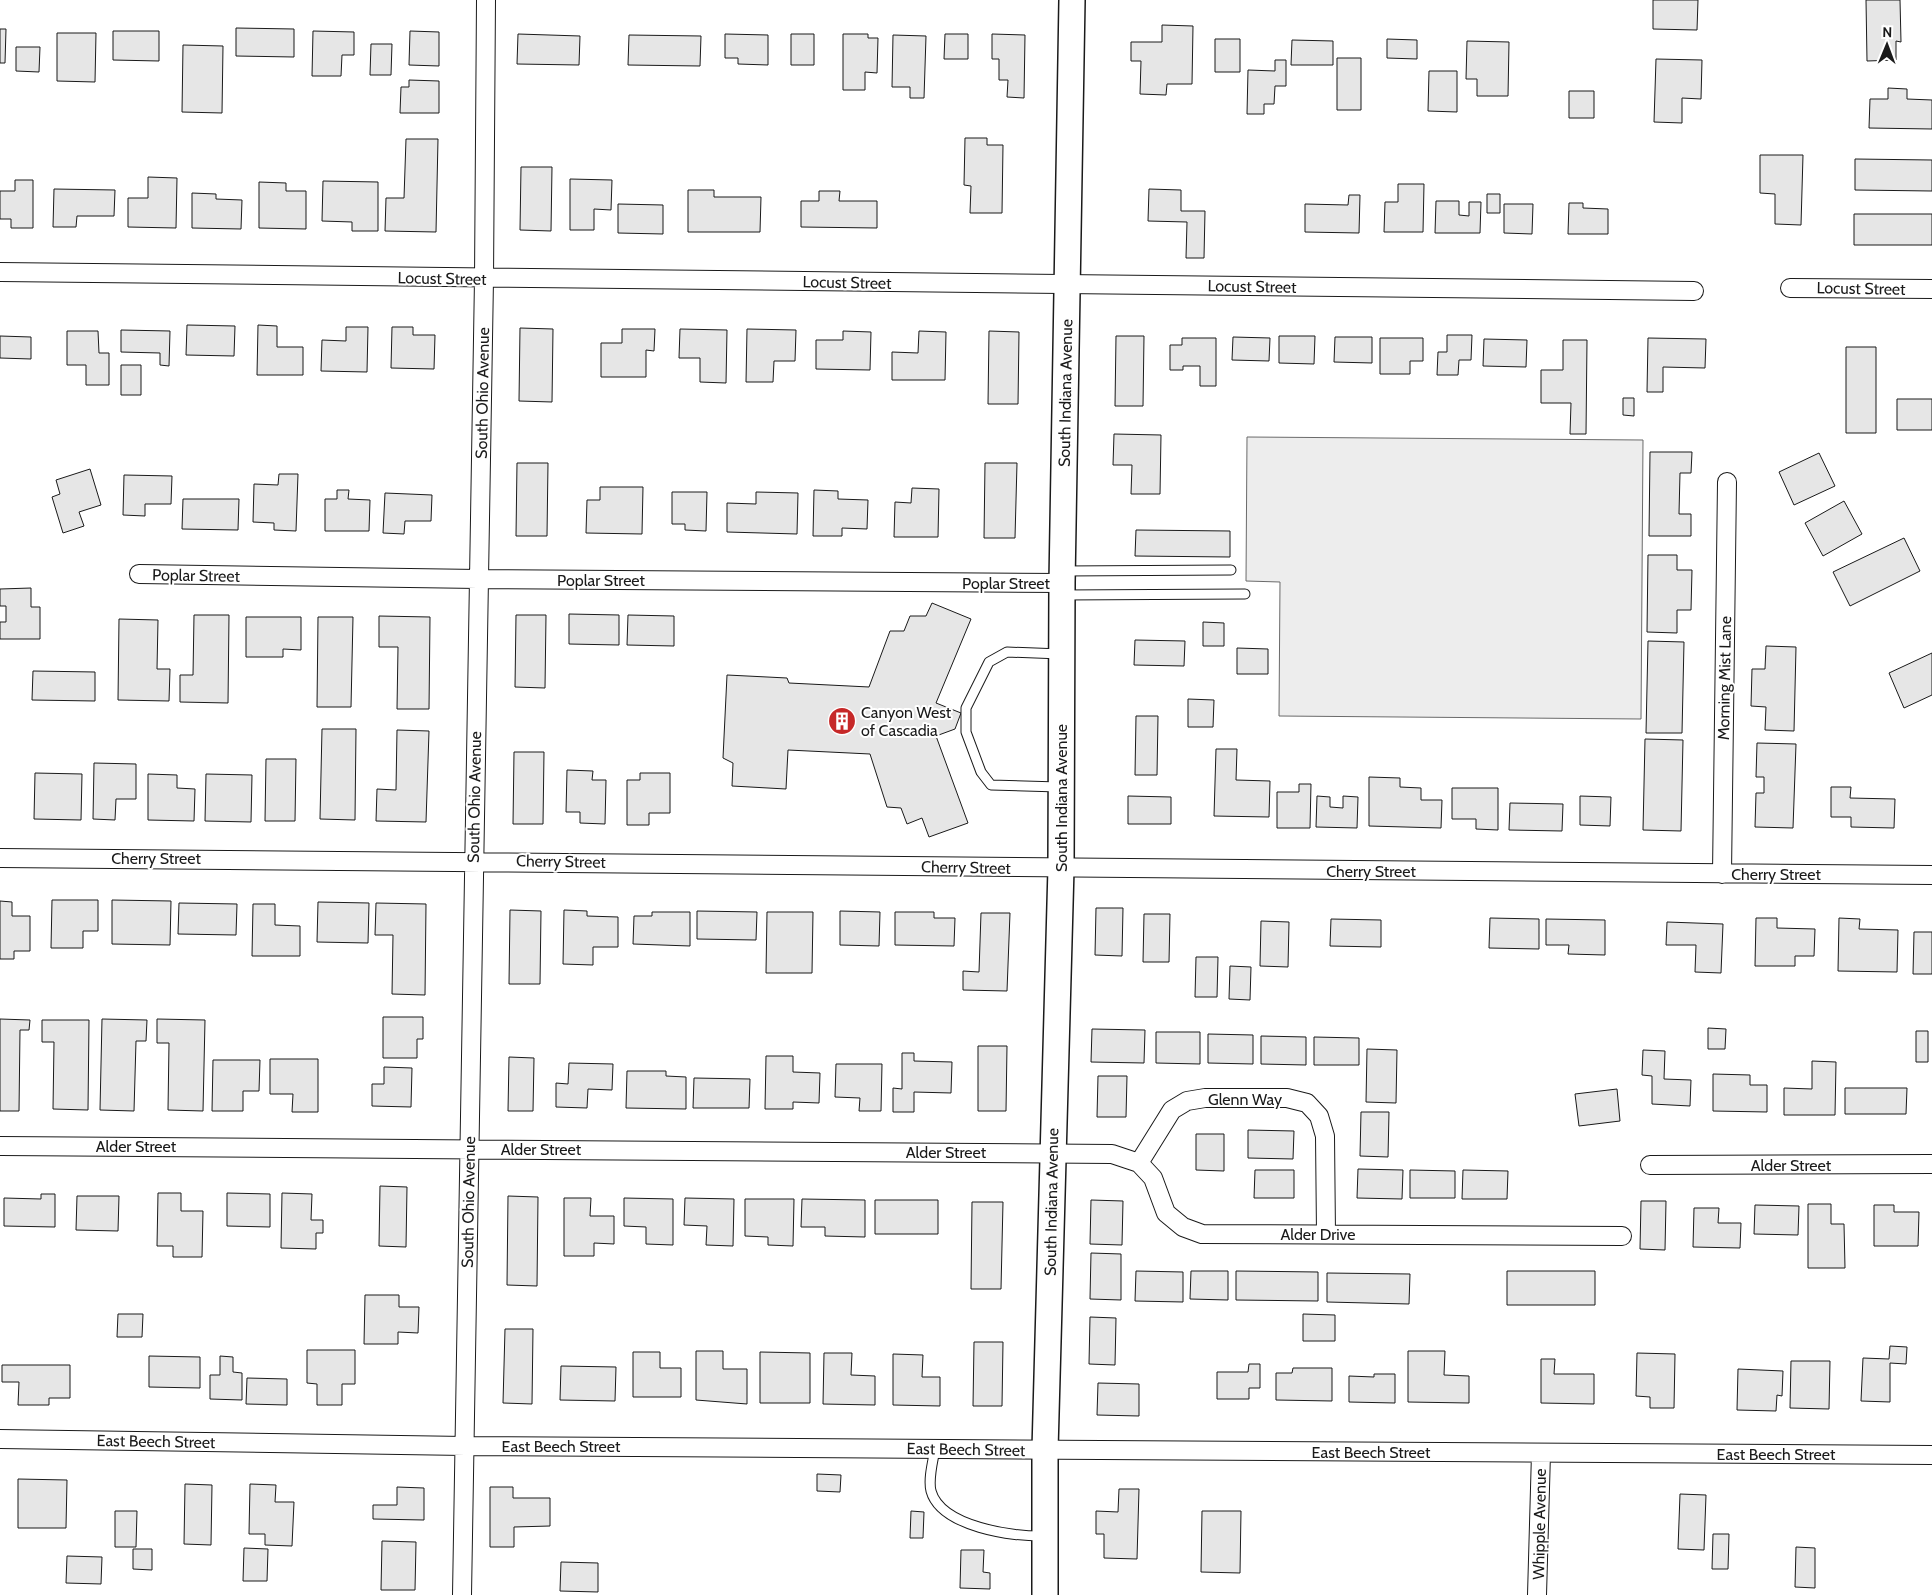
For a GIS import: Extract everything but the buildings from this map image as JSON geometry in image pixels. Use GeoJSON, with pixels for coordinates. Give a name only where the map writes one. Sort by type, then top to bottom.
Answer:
{"type":"FeatureCollection","features":[{"type":"Feature","properties":{"kind":"main road","name":"South Indiana Avenue"},"geometry":{"type":"LineString","coordinates":[[1045,1595],[1045,1450],[1061,868],[1062,583],[1072,0]]}},
{"type":"Feature","properties":{"kind":"street","name":"South Ohio Avenue"},"geometry":{"type":"LineString","coordinates":[[462,1595],[484,279],[486,0]]}},
{"type":"Feature","properties":{"kind":"street","name":"Locust Street"},"geometry":{"type":"LineString","coordinates":[[0,272],[484,279],[1694,291]]}},
{"type":"Feature","properties":{"kind":"street","name":"Locust Street"},"geometry":{"type":"LineString","coordinates":[[1790,288],[1932,289]]}},
{"type":"Feature","properties":{"kind":"street","name":"Morning Mist Lane"},"geometry":{"type":"LineString","coordinates":[[1722,874],[1727,482]]}},
{"type":"Feature","properties":{"kind":"street","name":"Poplar Street"},"geometry":{"type":"LineString","coordinates":[[139,574],[478,579],[1062,583]]}},
{"type":"Feature","properties":{"kind":"street","name":"Cherry Street"},"geometry":{"type":"LineString","coordinates":[[0,858],[473,860],[1061,868],[1932,875]]}},
{"type":"Feature","properties":{"kind":"street","name":"Glenn Way"},"geometry":{"type":"LineString","coordinates":[[1139,1163],[1172,1110],[1187,1101],[1205,1098],[1287,1098],[1306,1103],[1319,1116],[1325,1136],[1326,1234]]}},
{"type":"Feature","properties":{"kind":"street","name":"Alder Street"},"geometry":{"type":"LineString","coordinates":[[0,1146],[1052,1152]]}},
{"type":"Feature","properties":{"kind":"street"},"geometry":{"type":"LineString","coordinates":[[1052,1152],[1112,1154],[1139,1163]]}},
{"type":"Feature","properties":{"kind":"street","name":"Alder Drive"},"geometry":{"type":"LineString","coordinates":[[1139,1163],[1153,1178],[1166,1213],[1183,1227],[1202,1234],[1622,1236]]}},
{"type":"Feature","properties":{"kind":"street","name":"Alder Street"},"geometry":{"type":"LineString","coordinates":[[1650,1165],[1932,1164]]}},
{"type":"Feature","properties":{"kind":"street","name":"East Beech Street"},"geometry":{"type":"LineString","coordinates":[[0,1439],[465,1446],[1932,1455]]}},
{"type":"Feature","properties":{"kind":"street","name":"Whipple Avenue"},"geometry":{"type":"LineString","coordinates":[[1537,1595],[1541,1453]]}},
{"type":"Feature","properties":{"kind":"lane"},"geometry":{"type":"LineString","coordinates":[[1062,583],[1231,570]]}},
{"type":"Feature","properties":{"kind":"lane"},"geometry":{"type":"LineString","coordinates":[[1062,583],[1245,594]]}},
{"type":"Feature","properties":{"kind":"lane"},"geometry":{"type":"LineString","coordinates":[[1062,654],[1007,652],[989,662],[966,708],[966,732],[981,772],[991,785],[1062,787]]}},
{"type":"Feature","properties":{"kind":"lane"},"geometry":{"type":"LineString","coordinates":[[936,1449],[931,1491],[941,1509],[957,1520],[1000,1532],[1046,1536]]}},
{"type":"Feature","properties":{"kind":"shaded area"},"geometry":{"type":"Polygon","coordinates":[[[1247,437],[1643,440],[1641,719],[1279,716],[1280,582],[1246,581],[1247,437]]]}},
{"type":"Feature","properties":{"kind":"place","name":"Canyon West of Cascadia"},"geometry":{"type":"Point","coordinates":[842,721]}}]}
